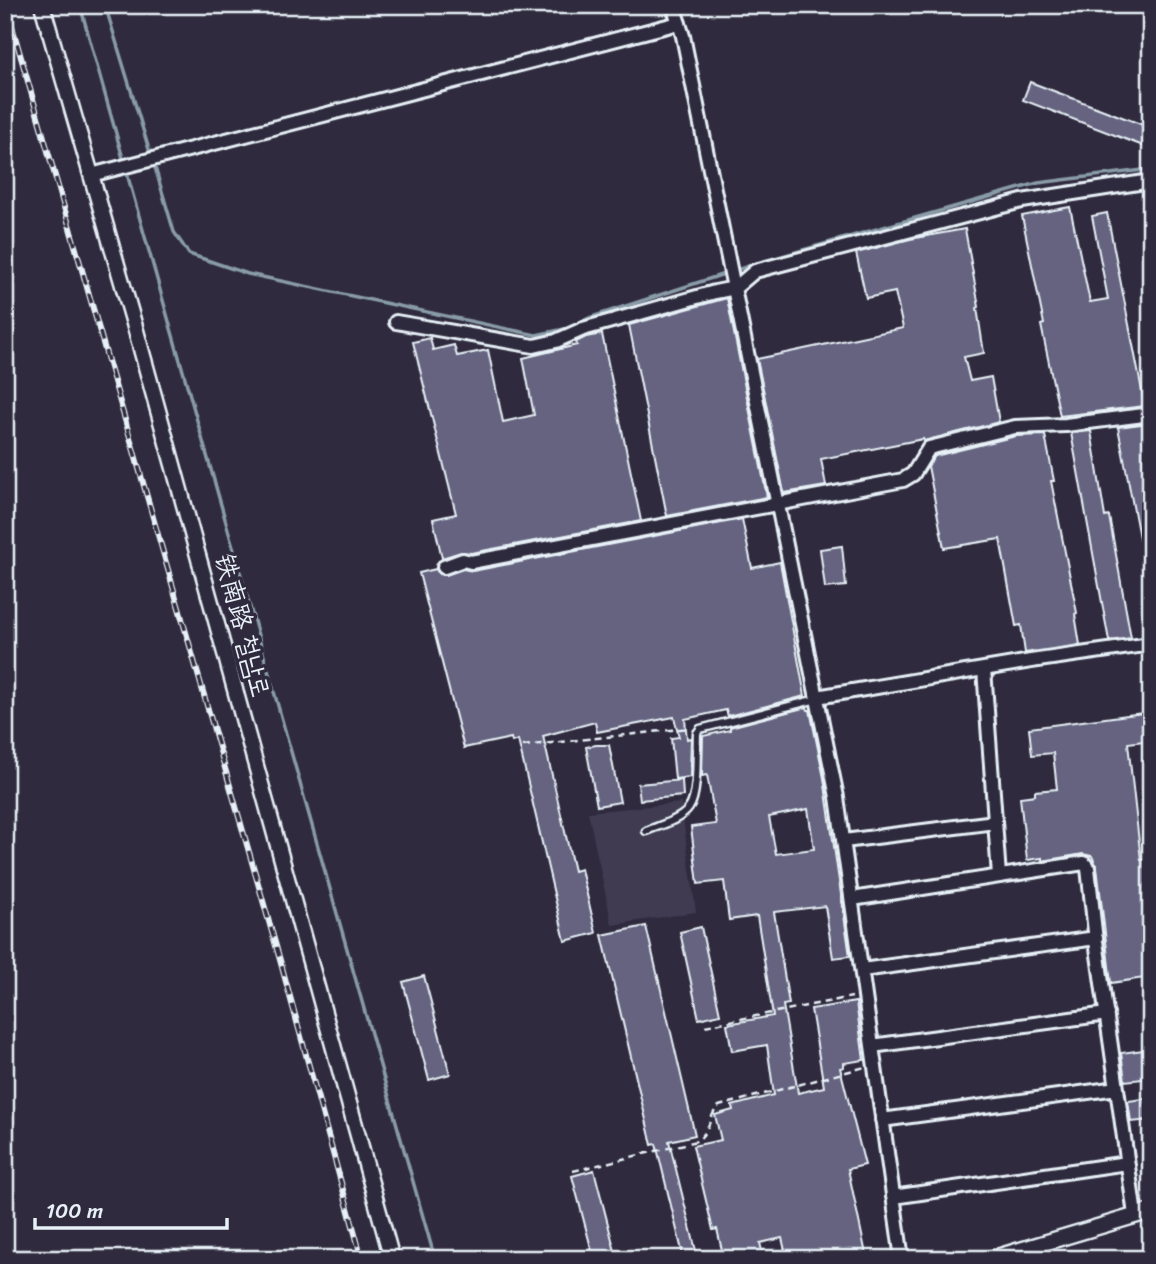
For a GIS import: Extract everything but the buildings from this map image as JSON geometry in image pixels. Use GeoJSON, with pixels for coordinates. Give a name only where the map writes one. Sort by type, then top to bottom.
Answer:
{"type":"FeatureCollection","features":[{"type":"Feature","properties":{"kind":"street","name":"铁南路 철남로"},"geometry":{"type":"LineString","coordinates":[[42,5],[392,1259]]}},
{"type":"Feature","properties":{"kind":"street"},"geometry":{"type":"LineString","coordinates":[[673,5],[734,282],[844,841],[902,1259]]}},
{"type":"Feature","properties":{"kind":"street"},"geometry":{"type":"LineString","coordinates":[[91,175],[679,23]]}},
{"type":"Feature","properties":{"kind":"street"},"geometry":{"type":"LineString","coordinates":[[396,322],[534,346],[556,341],[596,325],[715,292],[755,271],[1022,201],[1151,181]]}},
{"type":"Feature","properties":{"kind":"street"},"geometry":{"type":"LineString","coordinates":[[444,567],[463,560],[471,562],[903,480],[913,474],[929,448],[1001,429],[1066,425],[1151,414]]}},
{"type":"Feature","properties":{"kind":"street"},"geometry":{"type":"LineString","coordinates":[[817,698],[984,669],[1151,645]]}},
{"type":"Feature","properties":{"kind":"street"},"geometry":{"type":"LineString","coordinates":[[984,669],[999,876]]}},
{"type":"Feature","properties":{"kind":"street"},"geometry":{"type":"LineString","coordinates":[[844,841],[995,822]]}},
{"type":"Feature","properties":{"kind":"street"},"geometry":{"type":"LineString","coordinates":[[852,898],[1084,863],[1088,867],[1135,1215]]}},
{"type":"Feature","properties":{"kind":"street"},"geometry":{"type":"LineString","coordinates":[[862,970],[1096,938]]}},
{"type":"Feature","properties":{"kind":"street"},"geometry":{"type":"LineString","coordinates":[[872,1046],[1107,1014]]}},
{"type":"Feature","properties":{"kind":"street"},"geometry":{"type":"LineString","coordinates":[[882,1120],[1117,1088]]}},
{"type":"Feature","properties":{"kind":"street"},"geometry":{"type":"LineString","coordinates":[[893,1197],[1127,1163]]}},
{"type":"Feature","properties":{"kind":"street"},"geometry":{"type":"LineString","coordinates":[[990,1259],[1151,1211]]}},
{"type":"Feature","properties":{"kind":"lane"},"geometry":{"type":"LineString","coordinates":[[646,831],[676,818],[690,808],[694,791],[697,733],[700,729],[817,698]]}},
{"type":"Feature","properties":{"kind":"path"},"geometry":{"type":"LineString","coordinates":[[523,746],[700,729]]}},
{"type":"Feature","properties":{"kind":"path"},"geometry":{"type":"LineString","coordinates":[[705,1026],[865,995]]}},
{"type":"Feature","properties":{"kind":"path"},"geometry":{"type":"LineString","coordinates":[[573,1171],[697,1141],[709,1127],[714,1110],[719,1106],[874,1064]]}},
{"type":"Feature","properties":{"kind":"shaded area"},"geometry":{"type":"Polygon","coordinates":[[[681,803],[696,912],[612,925],[588,812],[681,803]]]}},
{"type":"Feature","properties":{"kind":"waterway"},"geometry":{"type":"LineString","coordinates":[[80,5],[124,162]]}},
{"type":"Feature","properties":{"kind":"waterway"},"geometry":{"type":"LineString","coordinates":[[105,5],[151,156]]}},
{"type":"Feature","properties":{"kind":"waterway"},"geometry":{"type":"LineString","coordinates":[[154,164],[174,232],[189,254],[248,274],[536,335],[569,328],[589,318],[761,262],[1038,183],[1151,169]]}},
{"type":"Feature","properties":{"kind":"waterway"},"geometry":{"type":"LineString","coordinates":[[126,170],[435,1259]]}},
{"type":"Feature","properties":{"kind":"railway"},"geometry":{"type":"LineString","coordinates":[[6,5],[280,960],[362,1259]]}}]}
